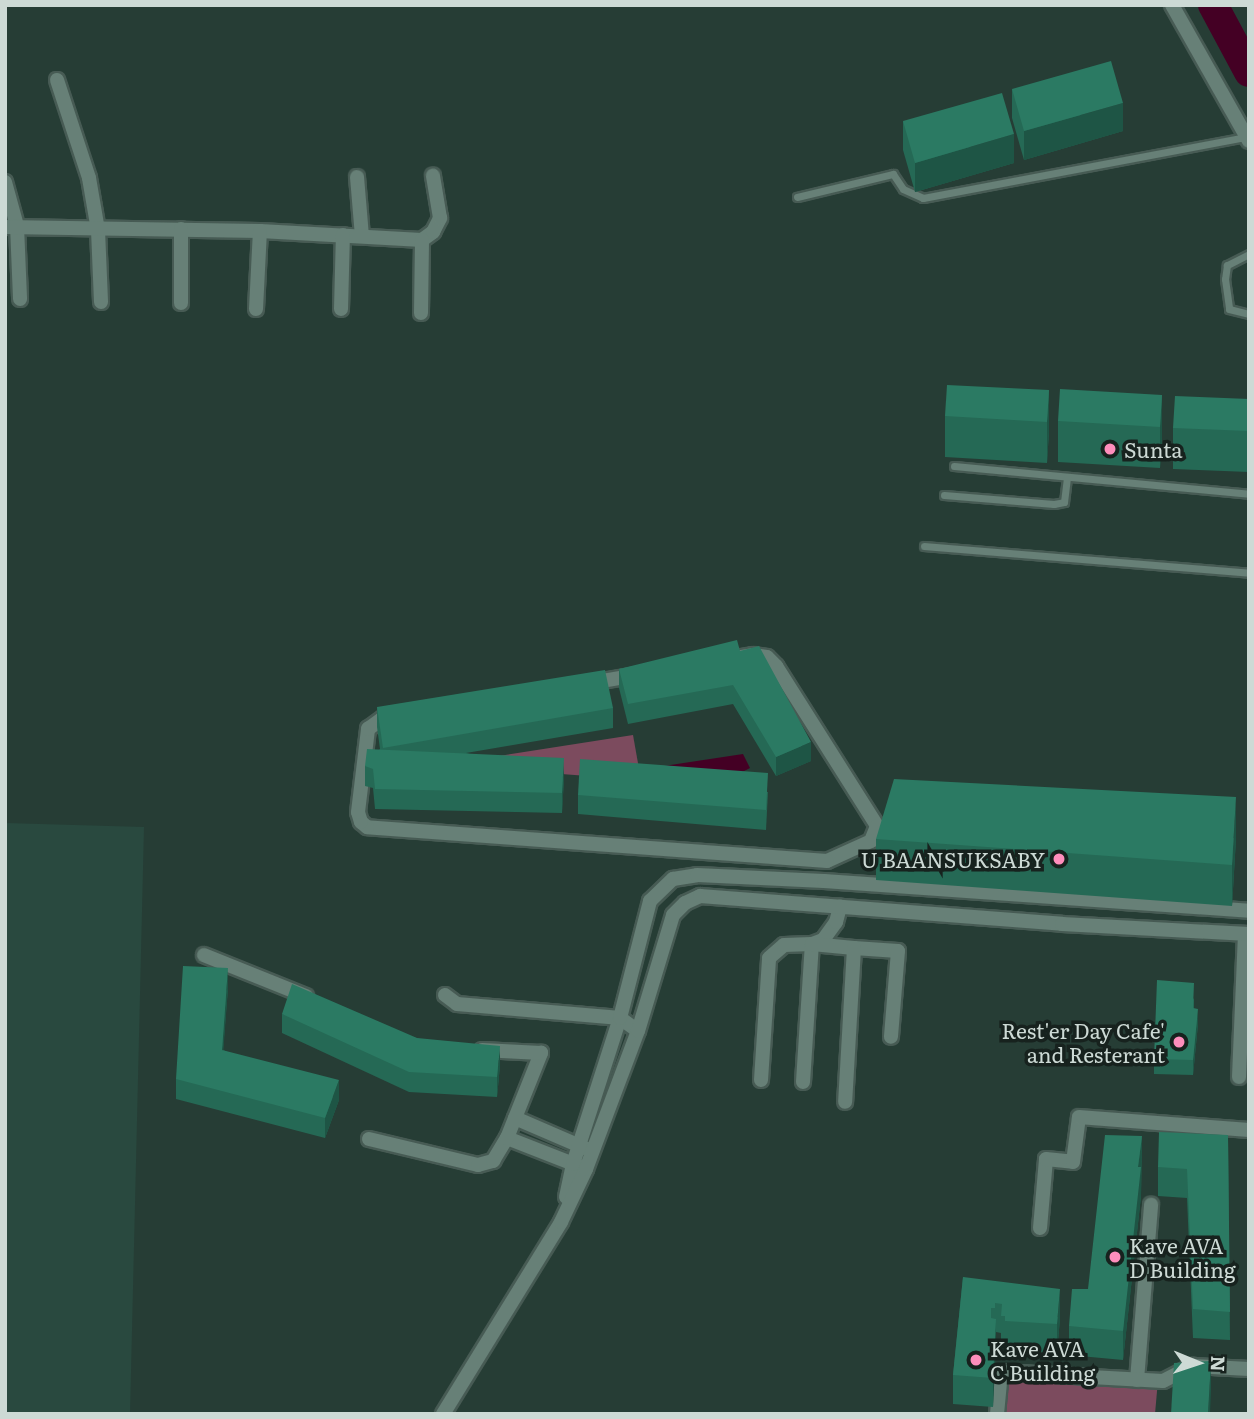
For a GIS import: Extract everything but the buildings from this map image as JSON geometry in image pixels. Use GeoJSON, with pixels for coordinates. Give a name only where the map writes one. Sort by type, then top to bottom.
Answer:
{"type":"FeatureCollection","features":[{"type":"Feature","properties":{"kind":"street"},"geometry":{"type":"LineString","coordinates":[[1172,5],[1248,139]]}},
{"type":"Feature","properties":{"kind":"street"},"geometry":{"type":"LineString","coordinates":[[57,80],[89,178],[98,230],[101,302]]}},
{"type":"Feature","properties":{"kind":"street"},"geometry":{"type":"LineString","coordinates":[[11,227],[260,231],[422,240],[433,232],[440,218],[433,176]]}},
{"type":"Feature","properties":{"kind":"street"},"geometry":{"type":"LineString","coordinates":[[357,177],[362,236]]}},
{"type":"Feature","properties":{"kind":"street"},"geometry":{"type":"LineString","coordinates":[[5,182],[20,299]]}},
{"type":"Feature","properties":{"kind":"street"},"geometry":{"type":"LineString","coordinates":[[181,229],[181,303]]}},
{"type":"Feature","properties":{"kind":"street"},"geometry":{"type":"LineString","coordinates":[[256,309],[260,231]]}},
{"type":"Feature","properties":{"kind":"street"},"geometry":{"type":"LineString","coordinates":[[341,309],[343,235]]}},
{"type":"Feature","properties":{"kind":"street"},"geometry":{"type":"LineString","coordinates":[[421,313],[422,240]]}},
{"type":"Feature","properties":{"kind":"street"},"geometry":{"type":"LineString","coordinates":[[753,655],[767,657],[776,666],[877,826],[871,841],[827,861],[367,827],[361,822],[358,812],[368,729],[382,719],[753,655]]}},
{"type":"Feature","properties":{"kind":"street"},"geometry":{"type":"LineString","coordinates":[[821,905],[827,861]]}},
{"type":"Feature","properties":{"kind":"street"},"geometry":{"type":"LineString","coordinates":[[697,875],[700,896]]}},
{"type":"Feature","properties":{"kind":"street"},"geometry":{"type":"LineString","coordinates":[[445,1413],[561,1222],[586,1147],[650,901],[673,879],[697,875],[824,881],[1249,911]]}},
{"type":"Feature","properties":{"kind":"street"},"geometry":{"type":"LineString","coordinates":[[586,1147],[638,1031],[673,915],[700,896],[1062,924],[1247,934],[1239,1077]]}},
{"type":"Feature","properties":{"kind":"street"},"geometry":{"type":"LineString","coordinates":[[650,901],[673,915]]}},
{"type":"Feature","properties":{"kind":"street"},"geometry":{"type":"LineString","coordinates":[[812,944],[829,934],[840,907]]}},
{"type":"Feature","properties":{"kind":"street"},"geometry":{"type":"LineString","coordinates":[[803,1082],[812,944]]}},
{"type":"Feature","properties":{"kind":"street"},"geometry":{"type":"LineString","coordinates":[[761,1080],[769,958],[777,948],[784,945],[812,944],[898,951],[891,1037]]}},
{"type":"Feature","properties":{"kind":"street"},"geometry":{"type":"LineString","coordinates":[[845,1102],[854,948]]}},
{"type":"Feature","properties":{"kind":"street"},"geometry":{"type":"LineString","coordinates":[[204,955],[321,1002]]}},
{"type":"Feature","properties":{"kind":"street"},"geometry":{"type":"LineString","coordinates":[[445,995],[457,1004],[620,1018],[638,1031]]}},
{"type":"Feature","properties":{"kind":"street"},"geometry":{"type":"LineString","coordinates":[[369,1139],[478,1165],[493,1161],[507,1138],[541,1053],[471,1048]]}},
{"type":"Feature","properties":{"kind":"street"},"geometry":{"type":"LineString","coordinates":[[1040,1228],[1046,1159],[1073,1162],[1079,1117],[1249,1130]]}},
{"type":"Feature","properties":{"kind":"street"},"geometry":{"type":"LineString","coordinates":[[514,1118],[586,1147]]}},
{"type":"Feature","properties":{"kind":"street"},"geometry":{"type":"LineString","coordinates":[[507,1138],[579,1167]]}},
{"type":"Feature","properties":{"kind":"street"},"geometry":{"type":"LineString","coordinates":[[1137,1380],[1151,1205]]}},
{"type":"Feature","properties":{"kind":"street"},"geometry":{"type":"LineString","coordinates":[[997,1414],[1001,1372],[1169,1380],[1193,1366],[1249,1368]]}},
{"type":"Feature","properties":{"kind":"lane"},"geometry":{"type":"LineString","coordinates":[[797,197],[893,174],[903,188],[923,198],[1248,139]]}},
{"type":"Feature","properties":{"kind":"lane"},"geometry":{"type":"LineString","coordinates":[[1249,254],[1227,265],[1225,279],[1229,309],[1249,314]]}},
{"type":"Feature","properties":{"kind":"lane"},"geometry":{"type":"LineString","coordinates":[[954,466],[1249,494]]}},
{"type":"Feature","properties":{"kind":"lane"},"geometry":{"type":"LineString","coordinates":[[944,495],[1054,504],[1064,502],[1067,477]]}},
{"type":"Feature","properties":{"kind":"lane"},"geometry":{"type":"LineString","coordinates":[[924,546],[1249,573]]}},
{"type":"Feature","properties":{"kind":"shaded area"},"geometry":{"type":"Polygon","coordinates":[[[633,735],[641,780],[441,765],[633,735]]]}},
{"type":"Feature","properties":{"kind":"shaded area"},"geometry":{"type":"Polygon","coordinates":[[[743,754],[750,768],[719,784],[644,769],[743,754]]]}},
{"type":"Feature","properties":{"kind":"shaded area"},"geometry":{"type":"Polygon","coordinates":[[[5,823],[144,827],[130,1414],[5,1414],[5,823]]]}},
{"type":"Feature","properties":{"kind":"shaded area"},"geometry":{"type":"Polygon","coordinates":[[[1005,1366],[1158,1380],[1155,1414],[1001,1414],[1005,1366]]]}},
{"type":"Feature","properties":{"kind":"waterway"},"geometry":{"type":"LineString","coordinates":[[1213,5],[1249,72]]}},
{"type":"Feature","properties":{"kind":"place","name":"Sunta"},"geometry":{"type":"Point","coordinates":[1110,449]}},
{"type":"Feature","properties":{"kind":"place","name":"U BAANSUKSABY"},"geometry":{"type":"Point","coordinates":[1059,859]}},
{"type":"Feature","properties":{"kind":"place","name":"Rest'er Day Cafe' and Resterant"},"geometry":{"type":"Point","coordinates":[1179,1042]}},
{"type":"Feature","properties":{"kind":"place","name":"Kave AVA D Building"},"geometry":{"type":"Point","coordinates":[1115,1257]}},
{"type":"Feature","properties":{"kind":"place","name":"Kave AVA C Building"},"geometry":{"type":"Point","coordinates":[976,1360]}}]}
